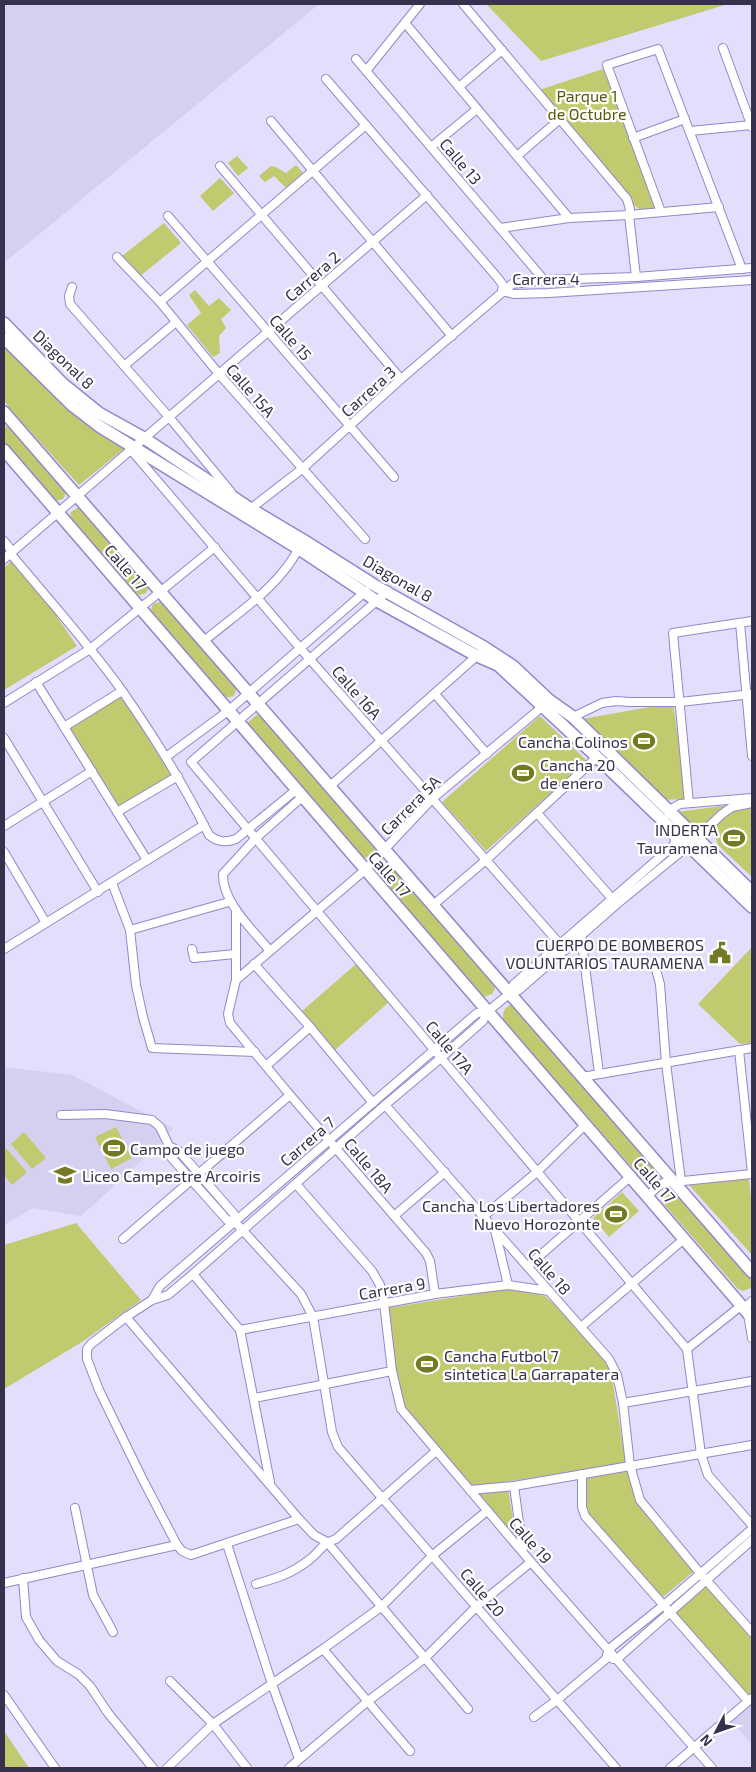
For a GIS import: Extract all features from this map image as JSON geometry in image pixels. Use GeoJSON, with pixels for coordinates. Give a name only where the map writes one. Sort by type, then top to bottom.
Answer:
{"type":"FeatureCollection","features":[{"type":"Feature","properties":{"kind":"street"},"geometry":{"type":"LineString","coordinates":[[366,71],[420,4]]}},
{"type":"Feature","properties":{"kind":"street"},"geometry":{"type":"LineString","coordinates":[[463,4],[628,199],[636,277]]}},
{"type":"Feature","properties":{"kind":"street"},"geometry":{"type":"LineString","coordinates":[[405,23],[569,218]]}},
{"type":"Feature","properties":{"kind":"street"},"geometry":{"type":"LineString","coordinates":[[690,131],[752,125],[724,48]]}},
{"type":"Feature","properties":{"kind":"street"},"geometry":{"type":"LineString","coordinates":[[661,212],[607,65],[658,49],[742,269]]}},
{"type":"Feature","properties":{"kind":"street"},"geometry":{"type":"LineString","coordinates":[[459,87],[502,50]]}},
{"type":"Feature","properties":{"kind":"street","name":"Calle 13"},"geometry":{"type":"LineString","coordinates":[[356,59],[544,280]]}},
{"type":"Feature","properties":{"kind":"street"},"geometry":{"type":"LineString","coordinates":[[326,78],[503,284],[502,291]]}},
{"type":"Feature","properties":{"kind":"street"},"geometry":{"type":"LineString","coordinates":[[431,148],[478,109]]}},
{"type":"Feature","properties":{"kind":"street"},"geometry":{"type":"LineString","coordinates":[[517,156],[560,118]]}},
{"type":"Feature","properties":{"kind":"street"},"geometry":{"type":"LineString","coordinates":[[633,138],[685,119]]}},
{"type":"Feature","properties":{"kind":"street"},"geometry":{"type":"LineString","coordinates":[[271,121],[452,336]]}},
{"type":"Feature","properties":{"kind":"street"},"geometry":{"type":"LineString","coordinates":[[160,302],[366,125]]}},
{"type":"Feature","properties":{"kind":"street"},"geometry":{"type":"LineString","coordinates":[[220,166],[401,379]]}},
{"type":"Feature","properties":{"kind":"street","name":"Carrera 2"},"geometry":{"type":"LineString","coordinates":[[132,449],[427,195]]}},
{"type":"Feature","properties":{"kind":"street"},"geometry":{"type":"LineString","coordinates":[[500,228],[569,218],[719,207]]}},
{"type":"Feature","properties":{"kind":"street","name":"Calle 15"},"geometry":{"type":"LineString","coordinates":[[168,216],[394,477]]}},
{"type":"Feature","properties":{"kind":"street","name":"Calle 15A"},"geometry":{"type":"LineString","coordinates":[[117,257],[160,302],[219,374],[365,539]]}},
{"type":"Feature","properties":{"kind":"street","name":"Carrera 4"},"geometry":{"type":"LineString","coordinates":[[502,291],[512,284],[544,280],[636,277],[752,268]]}},
{"type":"Feature","properties":{"kind":"street","name":"Carrera 4"},"geometry":{"type":"LineString","coordinates":[[502,291],[514,294],[549,293],[752,280]]}},
{"type":"Feature","properties":{"kind":"street"},"geometry":{"type":"LineString","coordinates":[[72,287],[69,296],[70,304],[169,417],[238,501]]}},
{"type":"Feature","properties":{"kind":"street","name":"Carrera 3"},"geometry":{"type":"LineString","coordinates":[[247,512],[302,469],[502,291]]}},
{"type":"Feature","properties":{"kind":"street"},"geometry":{"type":"LineString","coordinates":[[124,366],[176,322]]}},
{"type":"Feature","properties":{"kind":"street","name":"Diagonal 8"},"geometry":{"type":"LineString","coordinates":[[4,323],[62,384],[87,404],[99,413],[144,438],[238,501],[247,512]]}},
{"type":"Feature","properties":{"kind":"street","name":"Diagonal 8"},"geometry":{"type":"LineString","coordinates":[[4,338],[73,406],[132,449],[388,592],[481,652],[498,665],[597,757],[670,829],[692,842],[752,892]]}},
{"type":"Feature","properties":{"kind":"street","name":"Calle 17"},"geometry":{"type":"LineString","coordinates":[[4,413],[509,994],[677,1181],[752,1272]]}},
{"type":"Feature","properties":{"kind":"street"},"geometry":{"type":"LineString","coordinates":[[9,554],[132,449]]}},
{"type":"Feature","properties":{"kind":"street","name":"Calle 16A"},"geometry":{"type":"LineString","coordinates":[[132,449],[300,648],[562,947]]}},
{"type":"Feature","properties":{"kind":"street","name":"Calle 17"},"geometry":{"type":"LineString","coordinates":[[4,450],[647,1197],[748,1309]]}},
{"type":"Feature","properties":{"kind":"street"},"geometry":{"type":"LineString","coordinates":[[4,541],[9,554],[90,649],[122,691],[178,776],[209,835],[217,841],[227,842],[236,839],[299,794]]}},
{"type":"Feature","properties":{"kind":"street"},"geometry":{"type":"LineString","coordinates":[[203,642],[258,597],[280,576],[301,544]]}},
{"type":"Feature","properties":{"kind":"street","name":"Diagonal 8"},"geometry":{"type":"LineString","coordinates":[[301,544],[363,593],[513,666],[548,700],[573,717],[670,813],[692,842],[752,907]]}},
{"type":"Feature","properties":{"kind":"street"},"geometry":{"type":"LineString","coordinates":[[4,702],[90,649],[215,547]]}},
{"type":"Feature","properties":{"kind":"street"},"geometry":{"type":"LineString","coordinates":[[166,757],[228,710],[374,585]]}},
{"type":"Feature","properties":{"kind":"street"},"geometry":{"type":"LineString","coordinates":[[238,723],[388,592]]}},
{"type":"Feature","properties":{"kind":"street"},"geometry":{"type":"LineString","coordinates":[[689,803],[673,634],[752,621]]}},
{"type":"Feature","properties":{"kind":"street"},"geometry":{"type":"LineString","coordinates":[[740,622],[750,695],[752,756]]}},
{"type":"Feature","properties":{"kind":"street"},"geometry":{"type":"LineString","coordinates":[[329,787],[481,652]]}},
{"type":"Feature","properties":{"kind":"street"},"geometry":{"type":"LineString","coordinates":[[36,682],[147,860]]}},
{"type":"Feature","properties":{"kind":"street"},"geometry":{"type":"LineString","coordinates":[[64,727],[122,691]]}},
{"type":"Feature","properties":{"kind":"street"},"geometry":{"type":"LineString","coordinates":[[434,694],[487,754]]}},
{"type":"Feature","properties":{"kind":"street"},"geometry":{"type":"LineString","coordinates":[[573,717],[602,703],[616,701],[680,702],[750,695]]}},
{"type":"Feature","properties":{"kind":"street","name":"Carrera 5A"},"geometry":{"type":"LineString","coordinates":[[236,980],[365,870],[432,799],[542,707]]}},
{"type":"Feature","properties":{"kind":"street","name":"Calle 17A"},"geometry":{"type":"LineString","coordinates":[[238,723],[191,762],[687,1349]]}},
{"type":"Feature","properties":{"kind":"street"},"geometry":{"type":"LineString","coordinates":[[4,738],[98,892]]}},
{"type":"Feature","properties":{"kind":"street"},"geometry":{"type":"LineString","coordinates":[[432,906],[486,860],[597,757]]}},
{"type":"Feature","properties":{"kind":"street"},"geometry":{"type":"LineString","coordinates":[[4,826],[92,771]]}},
{"type":"Feature","properties":{"kind":"street"},"geometry":{"type":"LineString","coordinates":[[117,812],[178,776]]}},
{"type":"Feature","properties":{"kind":"street"},"geometry":{"type":"LineString","coordinates":[[270,951],[230,902],[222,881],[223,874],[299,794]]}},
{"type":"Feature","properties":{"kind":"street"},"geometry":{"type":"LineString","coordinates":[[670,813],[680,804],[752,798]]}},
{"type":"Feature","properties":{"kind":"street","name":"Carrera 7"},"geometry":{"type":"LineString","coordinates":[[177,1545],[99,1390],[87,1359],[87,1349],[126,1317],[152,1300],[168,1295],[194,1274],[385,1104],[441,1058],[483,1020],[487,1012],[509,994],[520,990],[562,947],[615,902],[692,842],[722,814],[732,807],[752,804]]}},
{"type":"Feature","properties":{"kind":"street"},"geometry":{"type":"LineString","coordinates":[[537,813],[615,902]]}},
{"type":"Feature","properties":{"kind":"street","name":"Carrera 7"},"geometry":{"type":"LineString","coordinates":[[562,947],[581,936],[674,845],[674,835],[668,820],[670,813]]}},
{"type":"Feature","properties":{"kind":"street"},"geometry":{"type":"LineString","coordinates":[[4,949],[204,825]]}},
{"type":"Feature","properties":{"kind":"street"},"geometry":{"type":"LineString","coordinates":[[4,852],[46,923]]}},
{"type":"Feature","properties":{"kind":"street"},"geometry":{"type":"LineString","coordinates":[[112,883],[130,930],[136,985],[152,1048],[254,1052]]}},
{"type":"Feature","properties":{"kind":"street"},"geometry":{"type":"LineString","coordinates":[[130,930],[230,902]]}},
{"type":"Feature","properties":{"kind":"street"},"geometry":{"type":"LineString","coordinates":[[236,910],[236,980]]}},
{"type":"Feature","properties":{"kind":"street"},"geometry":{"type":"LineString","coordinates":[[581,936],[599,1073]]}},
{"type":"Feature","properties":{"kind":"street"},"geometry":{"type":"LineString","coordinates":[[192,949],[194,958],[235,954]]}},
{"type":"Feature","properties":{"kind":"street"},"geometry":{"type":"LineString","coordinates":[[654,963],[659,977],[677,1181]]}},
{"type":"Feature","properties":{"kind":"street"},"geometry":{"type":"LineString","coordinates":[[254,964],[310,1027],[373,1103]]}},
{"type":"Feature","properties":{"kind":"street","name":"Calle 18A"},"geometry":{"type":"LineString","coordinates":[[236,980],[228,1014],[230,1023],[426,1253],[430,1261],[435,1294]]}},
{"type":"Feature","properties":{"kind":"street","name":"Carrera 7"},"geometry":{"type":"LineString","coordinates":[[152,1300],[160,1286],[329,1140],[477,1013],[487,1012]]}},
{"type":"Feature","properties":{"kind":"street"},"geometry":{"type":"LineString","coordinates":[[266,1066],[310,1027]]}},
{"type":"Feature","properties":{"kind":"street"},"geometry":{"type":"LineString","coordinates":[[582,1077],[752,1048]]}},
{"type":"Feature","properties":{"kind":"street"},"geometry":{"type":"LineString","coordinates":[[647,1197],[663,1183],[752,1173],[739,1050]]}},
{"type":"Feature","properties":{"kind":"street"},"geometry":{"type":"LineString","coordinates":[[123,1239],[290,1095]]}},
{"type":"Feature","properties":{"kind":"street","name":"Calle 18"},"geometry":{"type":"LineString","coordinates":[[385,1104],[610,1359],[614,1366],[623,1403]]}},
{"type":"Feature","properties":{"kind":"street"},"geometry":{"type":"LineString","coordinates":[[61,1115],[104,1114],[152,1120],[160,1127],[168,1144],[170,1156],[227,1220],[235,1222],[301,1294],[313,1317],[325,1384]]}},
{"type":"Feature","properties":{"kind":"street"},"geometry":{"type":"LineString","coordinates":[[484,1216],[537,1172],[585,1124]]}},
{"type":"Feature","properties":{"kind":"street"},"geometry":{"type":"LineString","coordinates":[[168,1144],[179,1151],[234,1214],[235,1222]]}},
{"type":"Feature","properties":{"kind":"street"},"geometry":{"type":"LineString","coordinates":[[394,1216],[445,1172]]}},
{"type":"Feature","properties":{"kind":"street"},"geometry":{"type":"LineString","coordinates":[[528,1266],[630,1177]]}},
{"type":"Feature","properties":{"kind":"street","name":"Calle 19"},"geometry":{"type":"LineString","coordinates":[[296,1184],[372,1271],[380,1284],[385,1304],[392,1371],[401,1409],[531,1562],[712,1768]]}},
{"type":"Feature","properties":{"kind":"street"},"geometry":{"type":"LineString","coordinates":[[495,1229],[508,1284]]}},
{"type":"Feature","properties":{"kind":"street"},"geometry":{"type":"LineString","coordinates":[[582,1327],[684,1239]]}},
{"type":"Feature","properties":{"kind":"street"},"geometry":{"type":"LineString","coordinates":[[194,1274],[240,1330],[270,1484]]}},
{"type":"Feature","properties":{"kind":"street","name":"Carrera 9"},"geometry":{"type":"LineString","coordinates":[[240,1330],[435,1294],[508,1284],[550,1291]]}},
{"type":"Feature","properties":{"kind":"street"},"geometry":{"type":"LineString","coordinates":[[534,1717],[606,1659],[609,1649],[664,1605],[752,1527],[708,1475],[701,1454],[691,1392],[687,1349],[748,1309],[752,1338]]}},
{"type":"Feature","properties":{"kind":"street"},"geometry":{"type":"LineString","coordinates":[[126,1317],[299,1519],[314,1534],[327,1542],[468,1709]]}},
{"type":"Feature","properties":{"kind":"street"},"geometry":{"type":"LineString","coordinates":[[254,1398],[392,1371]]}},
{"type":"Feature","properties":{"kind":"street"},"geometry":{"type":"LineString","coordinates":[[752,1381],[623,1403],[630,1465],[640,1500],[752,1632]]}},
{"type":"Feature","properties":{"kind":"street","name":"Calle 20"},"geometry":{"type":"LineString","coordinates":[[325,1384],[332,1432],[338,1447],[616,1768]]}},
{"type":"Feature","properties":{"kind":"street"},"geometry":{"type":"LineString","coordinates":[[470,1490],[514,1486],[752,1445]]}},
{"type":"Feature","properties":{"kind":"street"},"geometry":{"type":"LineString","coordinates":[[256,1584],[285,1576],[310,1559],[327,1542],[336,1539],[436,1451]]}},
{"type":"Feature","properties":{"kind":"street"},"geometry":{"type":"LineString","coordinates":[[582,1474],[582,1507],[585,1516],[670,1614],[750,1700],[670,1768]]}},
{"type":"Feature","properties":{"kind":"street"},"geometry":{"type":"LineString","coordinates":[[514,1486],[523,1552]]}},
{"type":"Feature","properties":{"kind":"street"},"geometry":{"type":"LineString","coordinates":[[76,1508],[93,1595],[113,1632]]}},
{"type":"Feature","properties":{"kind":"street"},"geometry":{"type":"LineString","coordinates":[[167,1768],[213,1724],[382,1607],[433,1555],[487,1511]]}},
{"type":"Feature","properties":{"kind":"street"},"geometry":{"type":"LineString","coordinates":[[4,1583],[177,1545],[182,1552],[192,1555],[299,1519]]}},
{"type":"Feature","properties":{"kind":"street"},"geometry":{"type":"LineString","coordinates":[[606,1659],[617,1659],[752,1540]]}},
{"type":"Feature","properties":{"kind":"street"},"geometry":{"type":"LineString","coordinates":[[227,1544],[272,1684],[299,1759]]}},
{"type":"Feature","properties":{"kind":"street"},"geometry":{"type":"LineString","coordinates":[[288,1768],[424,1658],[477,1606],[531,1562]]}},
{"type":"Feature","properties":{"kind":"street"},"geometry":{"type":"LineString","coordinates":[[23,1578],[26,1617],[39,1640],[57,1661],[78,1674],[90,1686],[113,1720],[153,1768]]}},
{"type":"Feature","properties":{"kind":"street"},"geometry":{"type":"LineString","coordinates":[[323,1649],[410,1751]]}},
{"type":"Feature","properties":{"kind":"street"},"geometry":{"type":"LineString","coordinates":[[170,1680],[213,1724],[247,1768]]}},
{"type":"Feature","properties":{"kind":"street"},"geometry":{"type":"LineString","coordinates":[[4,1695],[56,1768]]}},
{"type":"Feature","properties":{"kind":"shaded area"},"geometry":{"type":"Polygon","coordinates":[[[4,4],[319,4],[4,263],[4,4]]]}},
{"type":"Feature","properties":{"kind":"shaded area","name":"Liceo Campestre Arcoiris"},"geometry":{"type":"Polygon","coordinates":[[[4,1067],[72,1075],[173,1128],[161,1143],[81,1216],[33,1208],[4,1225],[4,1067]]]}},
{"type":"Feature","properties":{"kind":"shaded area"},"geometry":{"type":"Polygon","coordinates":[[[752,1702],[752,1745],[731,1721],[752,1702]]]}},
{"type":"Feature","properties":{"kind":"green space"},"geometry":{"type":"Polygon","coordinates":[[[486,4],[728,4],[541,61],[486,4]]]}},
{"type":"Feature","properties":{"kind":"green space","name":"Parque 1 de Octubre"},"geometry":{"type":"Polygon","coordinates":[[[603,69],[661,212],[644,213],[627,199],[539,90],[603,69]]]}},
{"type":"Feature","properties":{"kind":"green space"},"geometry":{"type":"Polygon","coordinates":[[[237,156],[248,168],[238,176],[228,163],[237,156]]]}},
{"type":"Feature","properties":{"kind":"green space"},"geometry":{"type":"Polygon","coordinates":[[[296,165],[305,175],[287,189],[274,176],[265,182],[259,176],[271,166],[286,173],[296,165]]]}},
{"type":"Feature","properties":{"kind":"green space"},"geometry":{"type":"Polygon","coordinates":[[[220,178],[234,193],[213,211],[200,196],[220,178]]]}},
{"type":"Feature","properties":{"kind":"green space"},"geometry":{"type":"Polygon","coordinates":[[[164,223],[181,243],[139,277],[122,256],[164,223]]]}},
{"type":"Feature","properties":{"kind":"green space"},"geometry":{"type":"Polygon","coordinates":[[[195,290],[209,306],[219,298],[231,310],[221,319],[226,328],[219,336],[220,353],[213,357],[187,325],[201,313],[189,295],[195,290]]]}},
{"type":"Feature","properties":{"kind":"green space"},"geometry":{"type":"Polygon","coordinates":[[[4,346],[72,413],[125,448],[79,485],[9,408],[4,400],[4,346]]]}},
{"type":"Feature","properties":{"kind":"green space"},"geometry":{"type":"Polygon","coordinates":[[[9,426],[67,491],[63,499],[55,501],[4,446],[4,427],[9,426]]]}},
{"type":"Feature","properties":{"kind":"green space"},"geometry":{"type":"Polygon","coordinates":[[[79,507],[82,508],[149,587],[146,593],[140,595],[133,593],[70,518],[71,512],[79,507]]]}},
{"type":"Feature","properties":{"kind":"green space"},"geometry":{"type":"Polygon","coordinates":[[[12,560],[42,595],[77,646],[4,690],[4,568],[12,560]]]}},
{"type":"Feature","properties":{"kind":"green space"},"geometry":{"type":"Polygon","coordinates":[[[163,602],[237,687],[234,696],[222,697],[150,613],[153,604],[163,602]]]}},
{"type":"Feature","properties":{"kind":"green space"},"geometry":{"type":"Polygon","coordinates":[[[120,694],[172,776],[118,810],[66,728],[120,694]]]}},
{"type":"Feature","properties":{"kind":"green space"},"geometry":{"type":"Polygon","coordinates":[[[673,703],[687,799],[661,800],[582,719],[673,703]]]}},
{"type":"Feature","properties":{"kind":"green space"},"geometry":{"type":"Polygon","coordinates":[[[260,712],[376,844],[375,850],[370,857],[361,857],[245,725],[260,712]]]}},
{"type":"Feature","properties":{"kind":"green space","name":"Cancha 20 de enero"},"geometry":{"type":"Polygon","coordinates":[[[540,716],[587,761],[486,851],[442,802],[540,716]]]}},
{"type":"Feature","properties":{"kind":"green space"},"geometry":{"type":"Polygon","coordinates":[[[730,805],[700,827],[692,827],[677,812],[730,805]]]}},
{"type":"Feature","properties":{"kind":"green space","name":"INDERTA Tauramena"},"geometry":{"type":"Polygon","coordinates":[[[752,807],[752,877],[718,845],[713,831],[718,821],[736,809],[752,807]]]}},
{"type":"Feature","properties":{"kind":"green space"},"geometry":{"type":"Polygon","coordinates":[[[385,865],[391,865],[494,983],[495,989],[492,994],[484,997],[480,995],[378,877],[380,869],[385,865]]]}},
{"type":"Feature","properties":{"kind":"green space"},"geometry":{"type":"Polygon","coordinates":[[[752,947],[752,1043],[740,1044],[698,1004],[752,947]]]}},
{"type":"Feature","properties":{"kind":"green space"},"geometry":{"type":"Polygon","coordinates":[[[356,964],[389,1002],[335,1050],[301,1012],[356,964]]]}},
{"type":"Feature","properties":{"kind":"green space"},"geometry":{"type":"Polygon","coordinates":[[[510,1005],[517,1005],[658,1165],[653,1176],[642,1179],[503,1020],[504,1011],[510,1005]]]}},
{"type":"Feature","properties":{"kind":"green space","name":"Campo de juego"},"geometry":{"type":"Polygon","coordinates":[[[116,1127],[132,1158],[111,1169],[95,1137],[116,1127]]]}},
{"type":"Feature","properties":{"kind":"green space"},"geometry":{"type":"Polygon","coordinates":[[[24,1132],[46,1158],[32,1169],[11,1144],[24,1132]]]}},
{"type":"Feature","properties":{"kind":"green space"},"geometry":{"type":"Polygon","coordinates":[[[4,1146],[27,1172],[12,1185],[4,1175],[4,1146]]]}},
{"type":"Feature","properties":{"kind":"green space"},"geometry":{"type":"Polygon","coordinates":[[[749,1179],[752,1208],[752,1255],[689,1185],[749,1179]]]}},
{"type":"Feature","properties":{"kind":"green space"},"geometry":{"type":"Polygon","coordinates":[[[676,1188],[752,1274],[751,1288],[743,1291],[738,1289],[662,1202],[666,1191],[676,1188]]]}},
{"type":"Feature","properties":{"kind":"green space","name":"Cancha Los Libertadores Nuevo Horozonte"},"geometry":{"type":"Polygon","coordinates":[[[622,1192],[639,1211],[609,1237],[593,1218],[622,1192]]]}},
{"type":"Feature","properties":{"kind":"green space"},"geometry":{"type":"Polygon","coordinates":[[[76,1223],[141,1300],[82,1342],[4,1389],[4,1245],[76,1223]]]}},
{"type":"Feature","properties":{"kind":"green space"},"geometry":{"type":"Polygon","coordinates":[[[513,1288],[545,1296],[575,1323],[610,1366],[626,1463],[472,1487],[404,1407],[395,1370],[387,1308],[513,1288]]]}},
{"type":"Feature","properties":{"kind":"green space"},"geometry":{"type":"Polygon","coordinates":[[[628,1468],[637,1502],[694,1571],[662,1598],[587,1513],[585,1478],[628,1468]]]}},
{"type":"Feature","properties":{"kind":"green space"},"geometry":{"type":"Polygon","coordinates":[[[508,1488],[516,1538],[477,1493],[508,1488]]]}},
{"type":"Feature","properties":{"kind":"green space"},"geometry":{"type":"Polygon","coordinates":[[[706,1584],[752,1636],[752,1694],[748,1697],[673,1613],[706,1584]]]}},
{"type":"Feature","properties":{"kind":"green space"},"geometry":{"type":"Polygon","coordinates":[[[4,1731],[29,1768],[4,1768],[4,1731]]]}},
{"type":"Feature","properties":{"kind":"place","name":"Cancha Colinos"},"geometry":{"type":"Point","coordinates":[644,741]}},
{"type":"Feature","properties":{"kind":"place","name":"Cancha 20 de enero"},"geometry":{"type":"Point","coordinates":[523,773]}},
{"type":"Feature","properties":{"kind":"place","name":"INDERTA Tauramena"},"geometry":{"type":"Point","coordinates":[734,838]}},
{"type":"Feature","properties":{"kind":"place","name":"CUERPO DE BOMBEROS VOLUNTARIOS TAURAMENA"},"geometry":{"type":"Point","coordinates":[720,953]}},
{"type":"Feature","properties":{"kind":"place","name":"Campo de juego"},"geometry":{"type":"Point","coordinates":[114,1148]}},
{"type":"Feature","properties":{"kind":"place","name":"Liceo Campestre Arcoiris"},"geometry":{"type":"Point","coordinates":[65,1175]}},
{"type":"Feature","properties":{"kind":"place","name":"Cancha Los Libertadores Nuevo Horozonte"},"geometry":{"type":"Point","coordinates":[616,1214]}},
{"type":"Feature","properties":{"kind":"place","name":"Cancha Futbol 7 sintetica La Garrapatera"},"geometry":{"type":"Point","coordinates":[427,1364]}}]}
